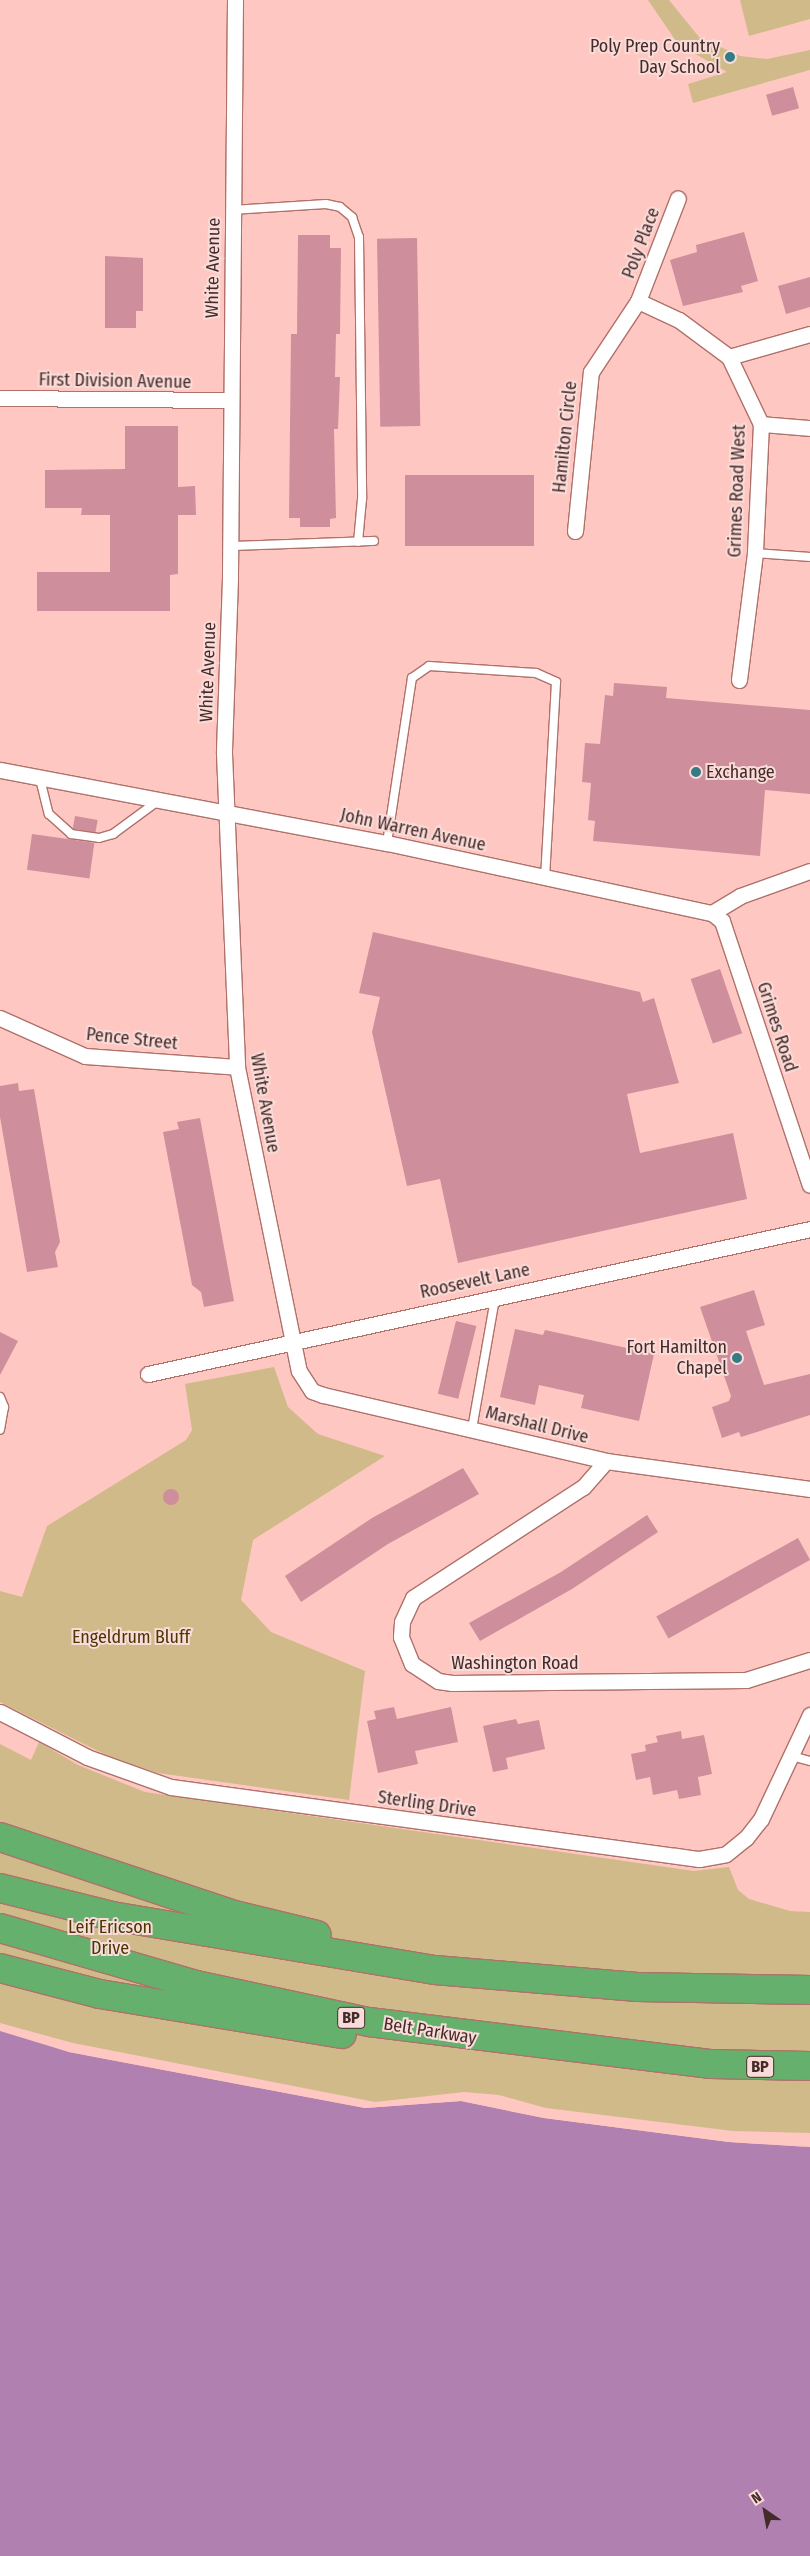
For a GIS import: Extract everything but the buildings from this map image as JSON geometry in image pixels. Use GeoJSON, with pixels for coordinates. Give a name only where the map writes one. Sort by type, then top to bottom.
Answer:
{"type":"FeatureCollection","features":[{"type":"Feature","properties":{"kind":"highway"},"geometry":{"type":"LineString","coordinates":[[0,1837],[216,1909],[301,1932],[410,1955],[637,1987]]}},
{"type":"Feature","properties":{"kind":"highway"},"geometry":{"type":"LineString","coordinates":[[0,1888],[112,1916],[287,1948],[435,1970],[637,1987],[810,1990]]}},
{"type":"Feature","properties":{"kind":"highway","name":"Belt Parkway"},"geometry":{"type":"LineString","coordinates":[[0,1928],[196,1985],[369,2022],[711,2064],[810,2066]]}},
{"type":"Feature","properties":{"kind":"highway"},"geometry":{"type":"LineString","coordinates":[[0,1968],[100,1994],[432,2049],[577,2065],[711,2064]]}},
{"type":"Feature","properties":{"kind":"street","name":"White Avenue"},"geometry":{"type":"LineString","coordinates":[[234,0],[230,546],[224,753],[230,813],[237,1067],[292,1340]]}},
{"type":"Feature","properties":{"kind":"street","name":"Poly Place"},"geometry":{"type":"LineString","coordinates":[[638,301],[678,198]]}},
{"type":"Feature","properties":{"kind":"street","name":"Grimes Road West"},"geometry":{"type":"LineString","coordinates":[[638,301],[679,320],[729,357],[762,424],[754,553],[739,680]]}},
{"type":"Feature","properties":{"kind":"street","name":"Hamilton Circle"},"geometry":{"type":"LineString","coordinates":[[575,531],[591,372],[638,301]]}},
{"type":"Feature","properties":{"kind":"street"},"geometry":{"type":"LineString","coordinates":[[729,357],[810,334]]}},
{"type":"Feature","properties":{"kind":"street","name":"First Division Avenue"},"geometry":{"type":"LineString","coordinates":[[0,398],[230,400]]}},
{"type":"Feature","properties":{"kind":"street"},"geometry":{"type":"LineString","coordinates":[[762,424],[810,428]]}},
{"type":"Feature","properties":{"kind":"street","name":"John Warren Avenue"},"geometry":{"type":"LineString","coordinates":[[0,770],[387,843],[712,914]]}},
{"type":"Feature","properties":{"kind":"street"},"geometry":{"type":"LineString","coordinates":[[712,914],[740,896],[810,870]]}},
{"type":"Feature","properties":{"kind":"street","name":"Grimes Road"},"geometry":{"type":"LineString","coordinates":[[712,914],[722,921],[810,1185]]}},
{"type":"Feature","properties":{"kind":"street","name":"Pence Street"},"geometry":{"type":"LineString","coordinates":[[0,1018],[85,1056],[237,1067]]}},
{"type":"Feature","properties":{"kind":"street","name":"Roosevelt Lane"},"geometry":{"type":"LineString","coordinates":[[148,1374],[292,1340],[810,1229]]}},
{"type":"Feature","properties":{"kind":"street","name":"Marshall Drive"},"geometry":{"type":"LineString","coordinates":[[292,1340],[299,1371],[312,1390],[606,1461],[810,1489]]}},
{"type":"Feature","properties":{"kind":"street","name":"Washington Road"},"geometry":{"type":"LineString","coordinates":[[606,1461],[583,1486],[413,1598],[402,1622],[401,1637],[412,1664],[438,1681],[452,1683],[746,1680],[810,1660]]}},
{"type":"Feature","properties":{"kind":"street","name":"Sterling Drive"},"geometry":{"type":"LineString","coordinates":[[0,1712],[87,1757],[171,1786],[699,1859],[726,1854],[746,1838],[761,1819],[791,1756]]}},
{"type":"Feature","properties":{"kind":"street"},"geometry":{"type":"LineString","coordinates":[[791,1756],[810,1715]]}},
{"type":"Feature","properties":{"kind":"lane"},"geometry":{"type":"LineString","coordinates":[[232,210],[326,204],[346,212],[357,230],[362,499],[358,542]]}},
{"type":"Feature","properties":{"kind":"lane"},"geometry":{"type":"LineString","coordinates":[[230,546],[374,541]]}},
{"type":"Feature","properties":{"kind":"lane"},"geometry":{"type":"LineString","coordinates":[[754,553],[810,557]]}},
{"type":"Feature","properties":{"kind":"lane"},"geometry":{"type":"LineString","coordinates":[[387,843],[412,678],[429,666],[536,673],[556,682],[546,878]]}},
{"type":"Feature","properties":{"kind":"lane"},"geometry":{"type":"LineString","coordinates":[[40,779],[49,814],[71,834],[99,838],[113,834],[159,800]]}},
{"type":"Feature","properties":{"kind":"lane"},"geometry":{"type":"LineString","coordinates":[[472,1429],[496,1296]]}},
{"type":"Feature","properties":{"kind":"lane"},"geometry":{"type":"LineString","coordinates":[[0,1397],[4,1407],[0,1430]]}},
{"type":"Feature","properties":{"kind":"lane"},"geometry":{"type":"LineString","coordinates":[[791,1756],[810,1761]]}},
{"type":"Feature","properties":{"kind":"green space"},"geometry":{"type":"Polygon","coordinates":[[[648,0],[669,0],[699,37],[740,56],[767,59],[810,50],[810,70],[693,103],[688,84],[727,72],[678,44],[648,0]]]}},
{"type":"Feature","properties":{"kind":"green space"},"geometry":{"type":"Polygon","coordinates":[[[740,0],[810,0],[810,19],[749,36],[740,0]]]}},
{"type":"Feature","properties":{"kind":"green space","name":"Engeldrum Bluff"},"geometry":{"type":"Polygon","coordinates":[[[274,1367],[288,1407],[318,1434],[385,1456],[253,1540],[241,1600],[271,1632],[365,1671],[349,1800],[158,1773],[110,1757],[0,1702],[0,1591],[22,1597],[47,1526],[186,1440],[192,1430],[185,1384],[274,1367]]]}},
{"type":"Feature","properties":{"kind":"green space","name":"Leif Ericson Drive"},"geometry":{"type":"Polygon","coordinates":[[[39,1742],[78,1765],[145,1792],[694,1871],[729,1867],[738,1890],[749,1899],[790,1911],[810,1912],[810,2133],[733,2131],[546,2108],[499,2095],[464,2092],[375,2102],[73,2043],[0,2023],[0,1744],[31,1760],[39,1742]]]}},
{"type":"Feature","properties":{"kind":"shaded area"},"geometry":{"type":"Polygon","coordinates":[[[0,2031],[69,2052],[365,2108],[461,2101],[544,2118],[729,2142],[810,2147],[810,2556],[0,2556],[0,2031]]]}},
{"type":"Feature","properties":{"kind":"pier"},"geometry":{"type":"Polygon","coordinates":[[[0,2029],[70,2049],[365,2105],[461,2098],[544,2116],[810,2147],[729,2142],[544,2118],[461,2101],[365,2108],[69,2052],[0,2029]]]}},
{"type":"Feature","properties":{"kind":"place","name":"Poly Prep Country Day School"},"geometry":{"type":"Point","coordinates":[730,57]}},
{"type":"Feature","properties":{"kind":"place","name":"Exchange"},"geometry":{"type":"Point","coordinates":[696,772]}},
{"type":"Feature","properties":{"kind":"place","name":"Fort Hamilton Chapel"},"geometry":{"type":"Point","coordinates":[737,1358]}}]}
